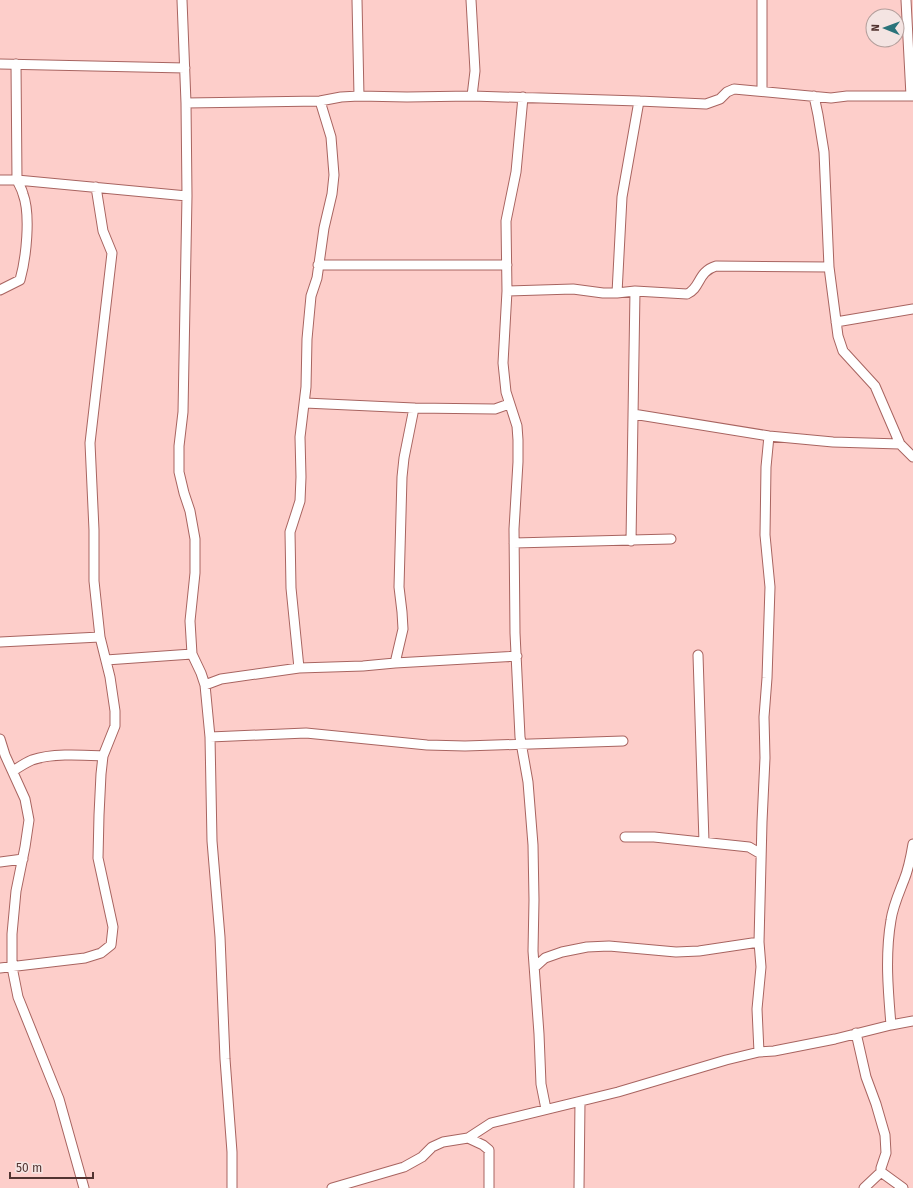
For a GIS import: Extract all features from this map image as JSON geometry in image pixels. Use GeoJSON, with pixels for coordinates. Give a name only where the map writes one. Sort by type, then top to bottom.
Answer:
{"type":"FeatureCollection","features":[{"type":"Feature","properties":{"kind":"street"},"geometry":{"type":"LineString","coordinates":[[182,0],[186,103],[187,196],[183,412],[179,446],[179,472],[190,511],[195,539],[195,573],[190,621],[192,654],[205,684],[210,737],[212,841],[220,937],[225,1059],[232,1152],[232,1188]]}},
{"type":"Feature","properties":{"kind":"street"},"geometry":{"type":"LineString","coordinates":[[357,0],[359,96]]}},
{"type":"Feature","properties":{"kind":"street"},"geometry":{"type":"LineString","coordinates":[[471,0],[475,71],[472,96]]}},
{"type":"Feature","properties":{"kind":"street"},"geometry":{"type":"LineString","coordinates":[[762,0],[762,91]]}},
{"type":"Feature","properties":{"kind":"street"},"geometry":{"type":"LineString","coordinates":[[186,103],[320,101],[341,97],[359,96],[407,98],[472,96],[706,104],[720,99],[727,92],[734,89],[831,98],[847,96],[912,96],[906,0]]}},
{"type":"Feature","properties":{"kind":"street"},"geometry":{"type":"LineString","coordinates":[[0,64],[185,68]]}},
{"type":"Feature","properties":{"kind":"street"},"geometry":{"type":"LineString","coordinates":[[0,290],[20,280],[23,269],[27,215],[24,195],[16,180],[16,64]]}},
{"type":"Feature","properties":{"kind":"street"},"geometry":{"type":"LineString","coordinates":[[814,96],[824,152],[829,268],[838,336],[843,351],[875,386],[900,444],[913,457]]}},
{"type":"Feature","properties":{"kind":"street"},"geometry":{"type":"LineString","coordinates":[[523,97],[516,172],[506,221],[507,291],[503,363],[506,392],[517,426],[518,440],[514,544],[514,601],[522,744],[528,782],[533,845],[533,951],[541,1084],[546,1109]]}},
{"type":"Feature","properties":{"kind":"street"},"geometry":{"type":"LineString","coordinates":[[299,668],[291,588],[290,532],[300,501],[300,437],[305,403],[307,339],[311,296],[317,278],[324,228],[332,194],[334,175],[331,137],[320,101]]}},
{"type":"Feature","properties":{"kind":"street"},"geometry":{"type":"LineString","coordinates":[[617,293],[622,197],[639,101]]}},
{"type":"Feature","properties":{"kind":"street"},"geometry":{"type":"LineString","coordinates":[[0,180],[16,180],[187,196]]}},
{"type":"Feature","properties":{"kind":"street"},"geometry":{"type":"LineString","coordinates":[[0,968],[85,958],[101,953],[111,945],[113,927],[98,858],[100,774],[103,756],[114,726],[115,712],[110,677],[100,638],[94,581],[94,530],[90,443],[112,253],[103,231],[96,187]]}},
{"type":"Feature","properties":{"kind":"street"},"geometry":{"type":"LineString","coordinates":[[318,265],[507,265]]}},
{"type":"Feature","properties":{"kind":"street"},"geometry":{"type":"LineString","coordinates":[[507,291],[573,289],[603,293],[635,291],[688,294],[692,291],[702,274],[710,268],[716,266],[829,268]]}},
{"type":"Feature","properties":{"kind":"street"},"geometry":{"type":"LineString","coordinates":[[631,541],[635,291]]}},
{"type":"Feature","properties":{"kind":"street"},"geometry":{"type":"LineString","coordinates":[[836,322],[913,309]]}},
{"type":"Feature","properties":{"kind":"street"},"geometry":{"type":"LineString","coordinates":[[305,403],[414,408],[495,409],[509,404]]}},
{"type":"Feature","properties":{"kind":"street"},"geometry":{"type":"LineString","coordinates":[[395,663],[403,630],[399,587],[402,477],[404,458],[414,408]]}},
{"type":"Feature","properties":{"kind":"street"},"geometry":{"type":"LineString","coordinates":[[633,414],[769,436],[833,442],[900,444]]}},
{"type":"Feature","properties":{"kind":"street"},"geometry":{"type":"LineString","coordinates":[[759,1052],[757,1009],[761,967],[759,942],[765,758],[764,717],[770,587],[765,536],[766,467],[769,436]]}},
{"type":"Feature","properties":{"kind":"street"},"geometry":{"type":"LineString","coordinates":[[514,544],[671,539]]}},
{"type":"Feature","properties":{"kind":"street"},"geometry":{"type":"LineString","coordinates":[[0,642],[100,638]]}},
{"type":"Feature","properties":{"kind":"street"},"geometry":{"type":"LineString","coordinates":[[106,660],[192,654]]}},
{"type":"Feature","properties":{"kind":"street"},"geometry":{"type":"LineString","coordinates":[[698,655],[704,842]]}},
{"type":"Feature","properties":{"kind":"street"},"geometry":{"type":"LineString","coordinates":[[205,684],[221,679],[299,668],[363,666],[517,656]]}},
{"type":"Feature","properties":{"kind":"street"},"geometry":{"type":"LineString","coordinates":[[210,737],[306,733],[427,746],[480,746],[623,741]]}},
{"type":"Feature","properties":{"kind":"street"},"geometry":{"type":"LineString","coordinates":[[0,738],[2,755],[13,771],[25,799],[29,820],[16,891],[12,927],[12,967],[18,997],[59,1099],[84,1188]]}},
{"type":"Feature","properties":{"kind":"street"},"geometry":{"type":"LineString","coordinates":[[13,771],[32,760],[54,756],[74,754],[103,756]]}},
{"type":"Feature","properties":{"kind":"street"},"geometry":{"type":"LineString","coordinates":[[625,837],[654,837],[749,847],[761,854]]}},
{"type":"Feature","properties":{"kind":"street"},"geometry":{"type":"LineString","coordinates":[[891,1025],[888,990],[888,952],[891,920],[897,897],[910,861],[913,844]]}},
{"type":"Feature","properties":{"kind":"street"},"geometry":{"type":"LineString","coordinates":[[0,862],[23,859]]}},
{"type":"Feature","properties":{"kind":"street"},"geometry":{"type":"LineString","coordinates":[[535,967],[545,958],[562,952],[587,947],[609,946],[676,952],[699,951],[759,942]]}},
{"type":"Feature","properties":{"kind":"street"},"geometry":{"type":"LineString","coordinates":[[332,1188],[404,1167],[422,1157],[432,1147],[442,1142],[468,1138],[491,1123],[618,1092],[726,1060],[759,1052],[774,1051],[835,1039],[913,1021]]}},
{"type":"Feature","properties":{"kind":"street"},"geometry":{"type":"LineString","coordinates":[[856,1033],[866,1077],[885,1135],[886,1153],[881,1172],[864,1188]]}},
{"type":"Feature","properties":{"kind":"street"},"geometry":{"type":"LineString","coordinates":[[579,1188],[580,1102]]}},
{"type":"Feature","properties":{"kind":"street"},"geometry":{"type":"LineString","coordinates":[[468,1138],[483,1145],[489,1150],[489,1188]]}},
{"type":"Feature","properties":{"kind":"street"},"geometry":{"type":"LineString","coordinates":[[881,1172],[903,1188]]}}]}
